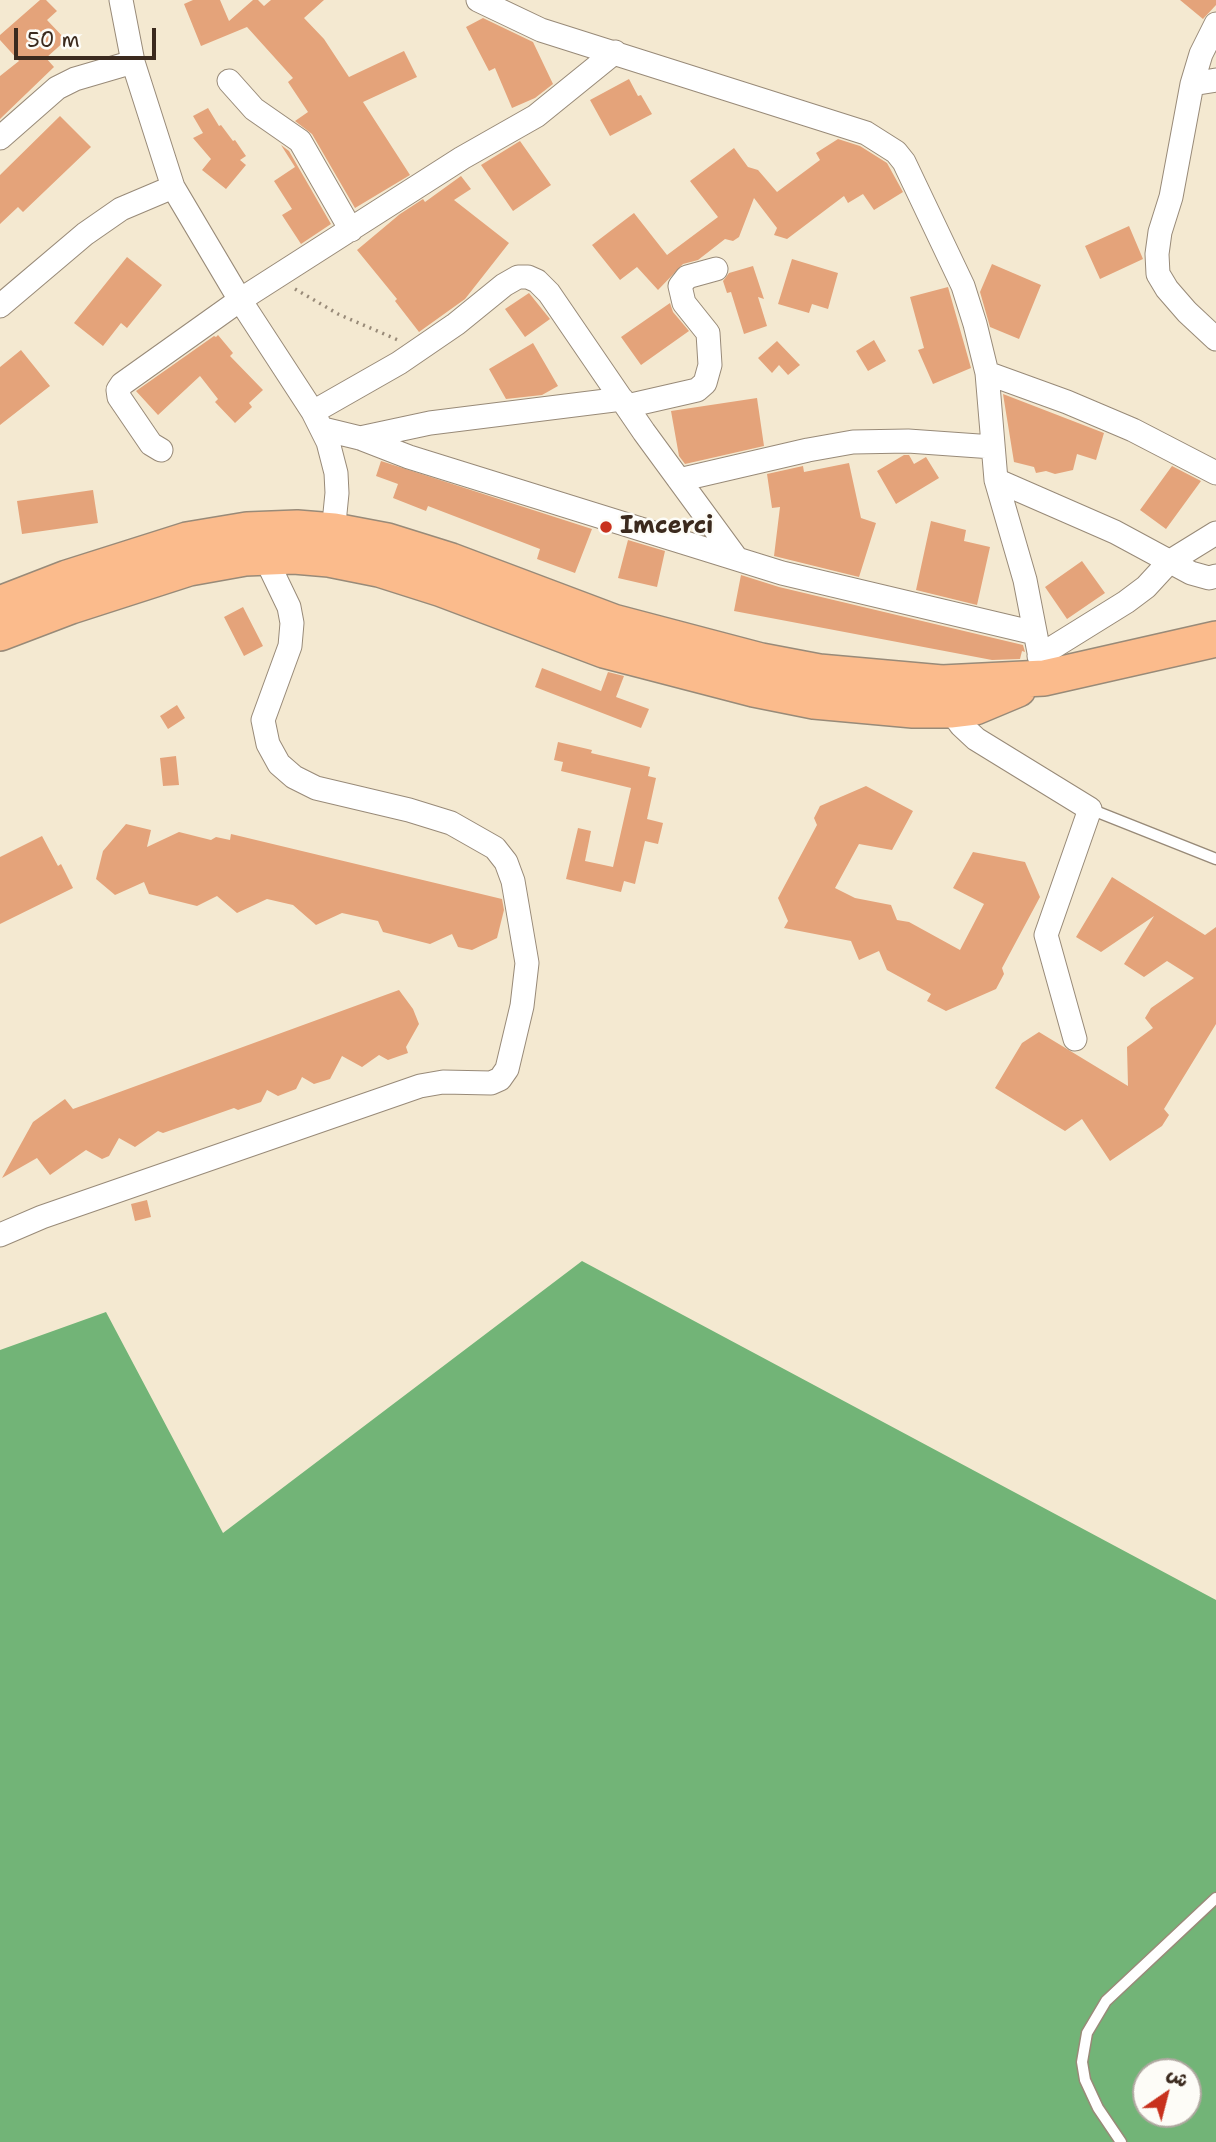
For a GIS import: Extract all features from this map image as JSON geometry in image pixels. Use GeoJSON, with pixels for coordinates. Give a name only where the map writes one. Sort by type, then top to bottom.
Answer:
{"type":"FeatureCollection","features":[{"type":"Feature","properties":{"kind":"main road"},"geometry":{"type":"LineString","coordinates":[[0,604],[99,567],[187,540],[247,530],[297,528],[379,569],[442,589],[604,650],[754,689],[814,701],[913,710],[975,707],[1039,656]]}},
{"type":"Feature","properties":{"kind":"main road"},"geometry":{"type":"LineString","coordinates":[[0,633],[71,606],[189,568],[331,545],[387,541],[451,561],[613,622],[761,661],[819,672],[918,682],[979,682],[1039,656],[1216,639]]}},
{"type":"Feature","properties":{"kind":"street"},"geometry":{"type":"LineString","coordinates":[[121,0],[133,62],[173,187],[240,300],[318,421],[337,473],[331,545]]}},
{"type":"Feature","properties":{"kind":"street"},"geometry":{"type":"LineString","coordinates":[[478,0],[541,30],[866,133],[895,152],[904,162],[963,286],[975,324],[987,373],[996,480],[1025,580],[1039,656]]}},
{"type":"Feature","properties":{"kind":"street"},"geometry":{"type":"LineString","coordinates":[[1216,24],[1200,54],[1192,84],[1171,197],[1160,232],[1157,254],[1158,274],[1167,289],[1216,339]]}},
{"type":"Feature","properties":{"kind":"street"},"geometry":{"type":"LineString","coordinates":[[161,450],[151,444],[119,397],[119,388],[138,371],[275,277],[462,158],[536,116],[615,52]]}},
{"type":"Feature","properties":{"kind":"street"},"geometry":{"type":"LineString","coordinates":[[0,138],[57,88],[75,79],[133,62]]}},
{"type":"Feature","properties":{"kind":"street"},"geometry":{"type":"LineString","coordinates":[[1192,84],[1216,80]]}},
{"type":"Feature","properties":{"kind":"street"},"geometry":{"type":"LineString","coordinates":[[229,81],[254,108],[300,141],[351,230]]}},
{"type":"Feature","properties":{"kind":"street"},"geometry":{"type":"LineString","coordinates":[[0,306],[85,234],[121,209],[173,187]]}},
{"type":"Feature","properties":{"kind":"street"},"geometry":{"type":"LineString","coordinates":[[360,438],[430,423],[624,403],[697,390],[705,383],[710,365],[708,333],[684,303],[680,286],[687,277],[716,270]]}},
{"type":"Feature","properties":{"kind":"street"},"geometry":{"type":"LineString","coordinates":[[318,421],[456,324],[504,285],[518,277],[528,277],[537,281],[549,293],[624,403],[737,559]]}},
{"type":"Feature","properties":{"kind":"street"},"geometry":{"type":"LineString","coordinates":[[987,373],[1133,430],[1216,473]]}},
{"type":"Feature","properties":{"kind":"street"},"geometry":{"type":"LineString","coordinates":[[318,421],[409,457],[828,585],[1039,656]]}},
{"type":"Feature","properties":{"kind":"street"},"geometry":{"type":"LineString","coordinates":[[679,480],[853,442],[908,441],[993,447]]}},
{"type":"Feature","properties":{"kind":"street"},"geometry":{"type":"LineString","coordinates":[[996,480],[1115,532],[1192,573],[1209,578],[1216,576]]}},
{"type":"Feature","properties":{"kind":"street"},"geometry":{"type":"LineString","coordinates":[[1039,656],[1126,602],[1146,587],[1169,562],[1216,533]]}},
{"type":"Feature","properties":{"kind":"street"},"geometry":{"type":"LineString","coordinates":[[0,1235],[42,1217],[420,1086],[456,1081],[491,1083],[500,1079],[507,1069],[522,1006],[527,963],[508,866],[495,848],[451,823],[316,788],[294,777],[279,764],[268,744],[263,720],[290,646],[292,623],[289,607],[265,557]]}},
{"type":"Feature","properties":{"kind":"street"},"geometry":{"type":"LineString","coordinates":[[950,710],[961,725],[976,738],[1090,809],[1046,935],[1075,1040]]}},
{"type":"Feature","properties":{"kind":"lane"},"geometry":{"type":"LineString","coordinates":[[1090,809],[1216,859]]}},
{"type":"Feature","properties":{"kind":"lane"},"geometry":{"type":"LineString","coordinates":[[1121,2142],[1098,2108],[1085,2080],[1082,2062],[1087,2033],[1099,2011],[1113,1995],[1216,1898]]}},
{"type":"Feature","properties":{"kind":"path"},"geometry":{"type":"LineString","coordinates":[[275,277],[338,314],[422,348]]}},
{"type":"Feature","properties":{"kind":"green space"},"geometry":{"type":"Polygon","coordinates":[[[582,1261],[1216,1600],[1216,2142],[0,2142],[0,1350],[106,1312],[223,1533],[582,1261]]]}},
{"type":"Feature","properties":{"kind":"building"},"geometry":{"type":"Polygon","coordinates":[[[40,0],[46,0],[57,11],[47,20],[66,40],[46,58],[54,67],[0,119],[0,76],[19,61],[0,40],[0,35],[40,0]]]}},
{"type":"Feature","properties":{"kind":"building"},"geometry":{"type":"Polygon","coordinates":[[[193,0],[220,0],[229,21],[253,0],[258,0],[264,6],[271,0],[324,0],[304,18],[324,39],[349,77],[404,51],[417,77],[363,102],[410,175],[355,208],[312,134],[295,121],[308,112],[288,82],[293,78],[247,27],[201,46],[184,4],[193,0]]]}},
{"type":"Feature","properties":{"kind":"building"},"geometry":{"type":"Polygon","coordinates":[[[1180,0],[1216,0],[1216,5],[1203,19],[1180,0]]]}},
{"type":"Feature","properties":{"kind":"building"},"geometry":{"type":"Polygon","coordinates":[[[483,18],[533,42],[553,84],[535,98],[512,108],[495,68],[489,71],[466,27],[483,18]]]}},
{"type":"Feature","properties":{"kind":"building"},"geometry":{"type":"Polygon","coordinates":[[[629,79],[652,114],[610,136],[590,100],[629,79]]]}},
{"type":"Feature","properties":{"kind":"building"},"geometry":{"type":"Polygon","coordinates":[[[208,108],[219,126],[235,140],[246,156],[240,160],[246,165],[226,189],[202,170],[211,159],[193,138],[203,133],[193,116],[208,108]]]}},
{"type":"Feature","properties":{"kind":"building"},"geometry":{"type":"Polygon","coordinates":[[[60,116],[91,147],[23,212],[18,207],[0,224],[0,175],[60,116]]]}},
{"type":"Feature","properties":{"kind":"building"},"geometry":{"type":"Polygon","coordinates":[[[838,139],[860,146],[887,163],[903,192],[874,210],[863,194],[848,203],[844,196],[787,239],[774,235],[777,228],[754,198],[739,237],[733,241],[725,239],[698,260],[683,264],[658,290],[637,267],[620,280],[592,245],[634,213],[667,255],[718,217],[690,181],[734,148],[748,167],[758,170],[777,192],[820,160],[816,153],[838,139]]]}},
{"type":"Feature","properties":{"kind":"building"},"geometry":{"type":"Polygon","coordinates":[[[520,141],[551,185],[513,211],[481,165],[520,141]]]}},
{"type":"Feature","properties":{"kind":"building"},"geometry":{"type":"Polygon","coordinates":[[[281,145],[289,151],[331,224],[301,244],[282,215],[292,209],[274,181],[295,167],[281,145]]]}},
{"type":"Feature","properties":{"kind":"building"},"geometry":{"type":"Polygon","coordinates":[[[461,176],[471,189],[454,200],[509,243],[465,299],[419,332],[395,301],[397,299],[357,250],[400,214],[423,199],[425,202],[461,176]]]}},
{"type":"Feature","properties":{"kind":"building"},"geometry":{"type":"Polygon","coordinates":[[[1129,226],[1143,259],[1100,279],[1085,246],[1129,226]]]}},
{"type":"Feature","properties":{"kind":"building"},"geometry":{"type":"Polygon","coordinates":[[[127,257],[162,285],[127,328],[121,323],[103,346],[74,323],[127,257]]]}},
{"type":"Feature","properties":{"kind":"building"},"geometry":{"type":"Polygon","coordinates":[[[792,259],[838,273],[828,309],[812,304],[809,313],[778,304],[792,259]]]}},
{"type":"Feature","properties":{"kind":"building"},"geometry":{"type":"Polygon","coordinates":[[[992,264],[1041,285],[1019,339],[990,327],[980,292],[992,264]]]}},
{"type":"Feature","properties":{"kind":"building"},"geometry":{"type":"Polygon","coordinates":[[[753,266],[764,299],[758,297],[767,326],[744,334],[731,292],[727,293],[723,281],[729,273],[753,266]]]}},
{"type":"Feature","properties":{"kind":"building"},"geometry":{"type":"Polygon","coordinates":[[[948,287],[971,368],[933,384],[918,350],[924,348],[910,297],[948,287]]]}},
{"type":"Feature","properties":{"kind":"building"},"geometry":{"type":"Polygon","coordinates":[[[529,293],[550,319],[525,337],[505,309],[529,293]]]}},
{"type":"Feature","properties":{"kind":"building"},"geometry":{"type":"Polygon","coordinates":[[[670,303],[673,312],[689,331],[641,365],[621,337],[670,303]]]}},
{"type":"Feature","properties":{"kind":"building"},"geometry":{"type":"Polygon","coordinates":[[[218,335],[233,353],[230,356],[263,390],[249,403],[252,407],[235,423],[215,402],[218,399],[200,376],[158,415],[136,391],[218,335]]]}},
{"type":"Feature","properties":{"kind":"building"},"geometry":{"type":"Polygon","coordinates":[[[874,340],[886,361],[868,371],[856,351],[874,340]]]}},
{"type":"Feature","properties":{"kind":"building"},"geometry":{"type":"Polygon","coordinates":[[[777,341],[800,365],[788,375],[779,365],[772,373],[758,358],[777,341]]]}},
{"type":"Feature","properties":{"kind":"building"},"geometry":{"type":"Polygon","coordinates":[[[533,343],[558,386],[542,395],[506,399],[489,369],[533,343]]]}},
{"type":"Feature","properties":{"kind":"building"},"geometry":{"type":"Polygon","coordinates":[[[21,350],[50,386],[0,425],[0,367],[21,350]]]}},
{"type":"Feature","properties":{"kind":"building"},"geometry":{"type":"Polygon","coordinates":[[[1003,394],[1104,433],[1096,460],[1077,454],[1073,470],[1055,474],[1046,471],[1036,473],[1034,467],[1014,462],[1003,394]]]}},
{"type":"Feature","properties":{"kind":"building"},"geometry":{"type":"Polygon","coordinates":[[[757,398],[764,446],[685,464],[679,456],[671,411],[757,398]]]}},
{"type":"Feature","properties":{"kind":"building"},"geometry":{"type":"Polygon","coordinates":[[[904,455],[909,455],[914,464],[926,457],[939,478],[896,504],[877,471],[904,455]]]}},
{"type":"Feature","properties":{"kind":"building"},"geometry":{"type":"Polygon","coordinates":[[[381,461],[592,529],[575,573],[537,559],[540,549],[428,506],[426,511],[393,498],[398,484],[376,476],[381,461]]]}},
{"type":"Feature","properties":{"kind":"building"},"geometry":{"type":"Polygon","coordinates":[[[849,463],[861,518],[876,523],[859,577],[774,556],[780,507],[772,508],[767,474],[803,466],[804,472],[849,463]]]}},
{"type":"Feature","properties":{"kind":"building"},"geometry":{"type":"Polygon","coordinates":[[[1172,466],[1201,481],[1166,529],[1140,510],[1172,466]]]}},
{"type":"Feature","properties":{"kind":"building"},"geometry":{"type":"Polygon","coordinates":[[[93,490],[98,523],[22,534],[17,501],[93,490]]]}},
{"type":"Feature","properties":{"kind":"building"},"geometry":{"type":"Polygon","coordinates":[[[931,521],[966,530],[964,541],[990,547],[977,605],[916,590],[931,521]]]}},
{"type":"Feature","properties":{"kind":"building"},"geometry":{"type":"Polygon","coordinates":[[[628,540],[665,551],[657,587],[618,578],[628,540]]]}},
{"type":"Feature","properties":{"kind":"building"},"geometry":{"type":"Polygon","coordinates":[[[1082,561],[1105,593],[1067,619],[1045,587],[1082,561]]]}},
{"type":"Feature","properties":{"kind":"building"},"geometry":{"type":"Polygon","coordinates":[[[741,575],[779,587],[1023,645],[1025,652],[1022,651],[1020,659],[992,660],[734,611],[741,575]]]}},
{"type":"Feature","properties":{"kind":"building"},"geometry":{"type":"Polygon","coordinates":[[[243,607],[263,646],[244,656],[224,617],[243,607]]]}},
{"type":"Feature","properties":{"kind":"building"},"geometry":{"type":"Polygon","coordinates":[[[542,668],[601,691],[608,672],[624,676],[616,697],[649,709],[641,728],[535,687],[542,668]]]}},
{"type":"Feature","properties":{"kind":"building"},"geometry":{"type":"Polygon","coordinates":[[[177,705],[185,718],[168,729],[160,716],[177,705]]]}},
{"type":"Feature","properties":{"kind":"building"},"geometry":{"type":"Polygon","coordinates":[[[558,742],[650,767],[648,776],[656,778],[647,819],[663,823],[658,844],[645,841],[635,884],[624,881],[621,892],[566,879],[578,828],[591,831],[585,861],[613,867],[631,788],[561,771],[563,762],[554,760],[558,742]]]}},
{"type":"Feature","properties":{"kind":"building"},"geometry":{"type":"Polygon","coordinates":[[[176,756],[179,785],[163,786],[160,758],[176,756]]]}},
{"type":"Feature","properties":{"kind":"building"},"geometry":{"type":"Polygon","coordinates":[[[866,786],[913,811],[892,850],[859,844],[835,888],[855,898],[891,905],[897,920],[909,922],[960,950],[984,904],[953,888],[973,852],[1025,862],[1040,897],[1002,968],[1004,974],[996,989],[946,1011],[927,1001],[931,994],[887,970],[879,951],[859,960],[851,941],[784,928],[788,921],[778,898],[817,825],[814,818],[820,806],[866,786]]]}},
{"type":"Feature","properties":{"kind":"building"},"geometry":{"type":"Polygon","coordinates":[[[126,824],[151,830],[147,847],[179,832],[211,840],[216,837],[230,840],[231,834],[502,899],[504,910],[497,938],[472,950],[458,947],[452,934],[430,944],[383,932],[378,921],[342,913],[316,925],[293,905],[267,899],[237,913],[217,896],[197,906],[149,894],[144,882],[115,895],[96,879],[103,851],[126,824]]]}},
{"type":"Feature","properties":{"kind":"building"},"geometry":{"type":"Polygon","coordinates":[[[42,836],[73,888],[0,924],[0,857],[42,836]]]}},
{"type":"Feature","properties":{"kind":"building"},"geometry":{"type":"Polygon","coordinates":[[[1112,877],[1205,935],[1216,927],[1216,1024],[1164,1109],[1169,1115],[1162,1126],[1110,1161],[1082,1119],[1065,1131],[995,1088],[1022,1043],[1039,1032],[1128,1086],[1127,1047],[1153,1028],[1145,1018],[1151,1008],[1194,978],[1167,961],[1144,977],[1124,964],[1154,916],[1101,952],[1076,937],[1112,877]]]}},
{"type":"Feature","properties":{"kind":"building"},"geometry":{"type":"Polygon","coordinates":[[[399,990],[413,1009],[419,1024],[406,1047],[408,1053],[388,1060],[379,1055],[362,1067],[342,1056],[330,1079],[314,1084],[302,1077],[296,1089],[278,1096],[267,1090],[261,1102],[238,1110],[234,1108],[163,1133],[158,1131],[135,1147],[119,1138],[109,1156],[102,1159],[86,1150],[50,1175],[37,1158],[2,1178],[33,1122],[65,1099],[73,1109],[399,990]]]}},
{"type":"Feature","properties":{"kind":"building"},"geometry":{"type":"Polygon","coordinates":[[[147,1200],[151,1217],[135,1221],[131,1204],[147,1200]]]}},
{"type":"Feature","properties":{"kind":"place","name":"Imcerci"},"geometry":{"type":"Point","coordinates":[606,527]}}]}
